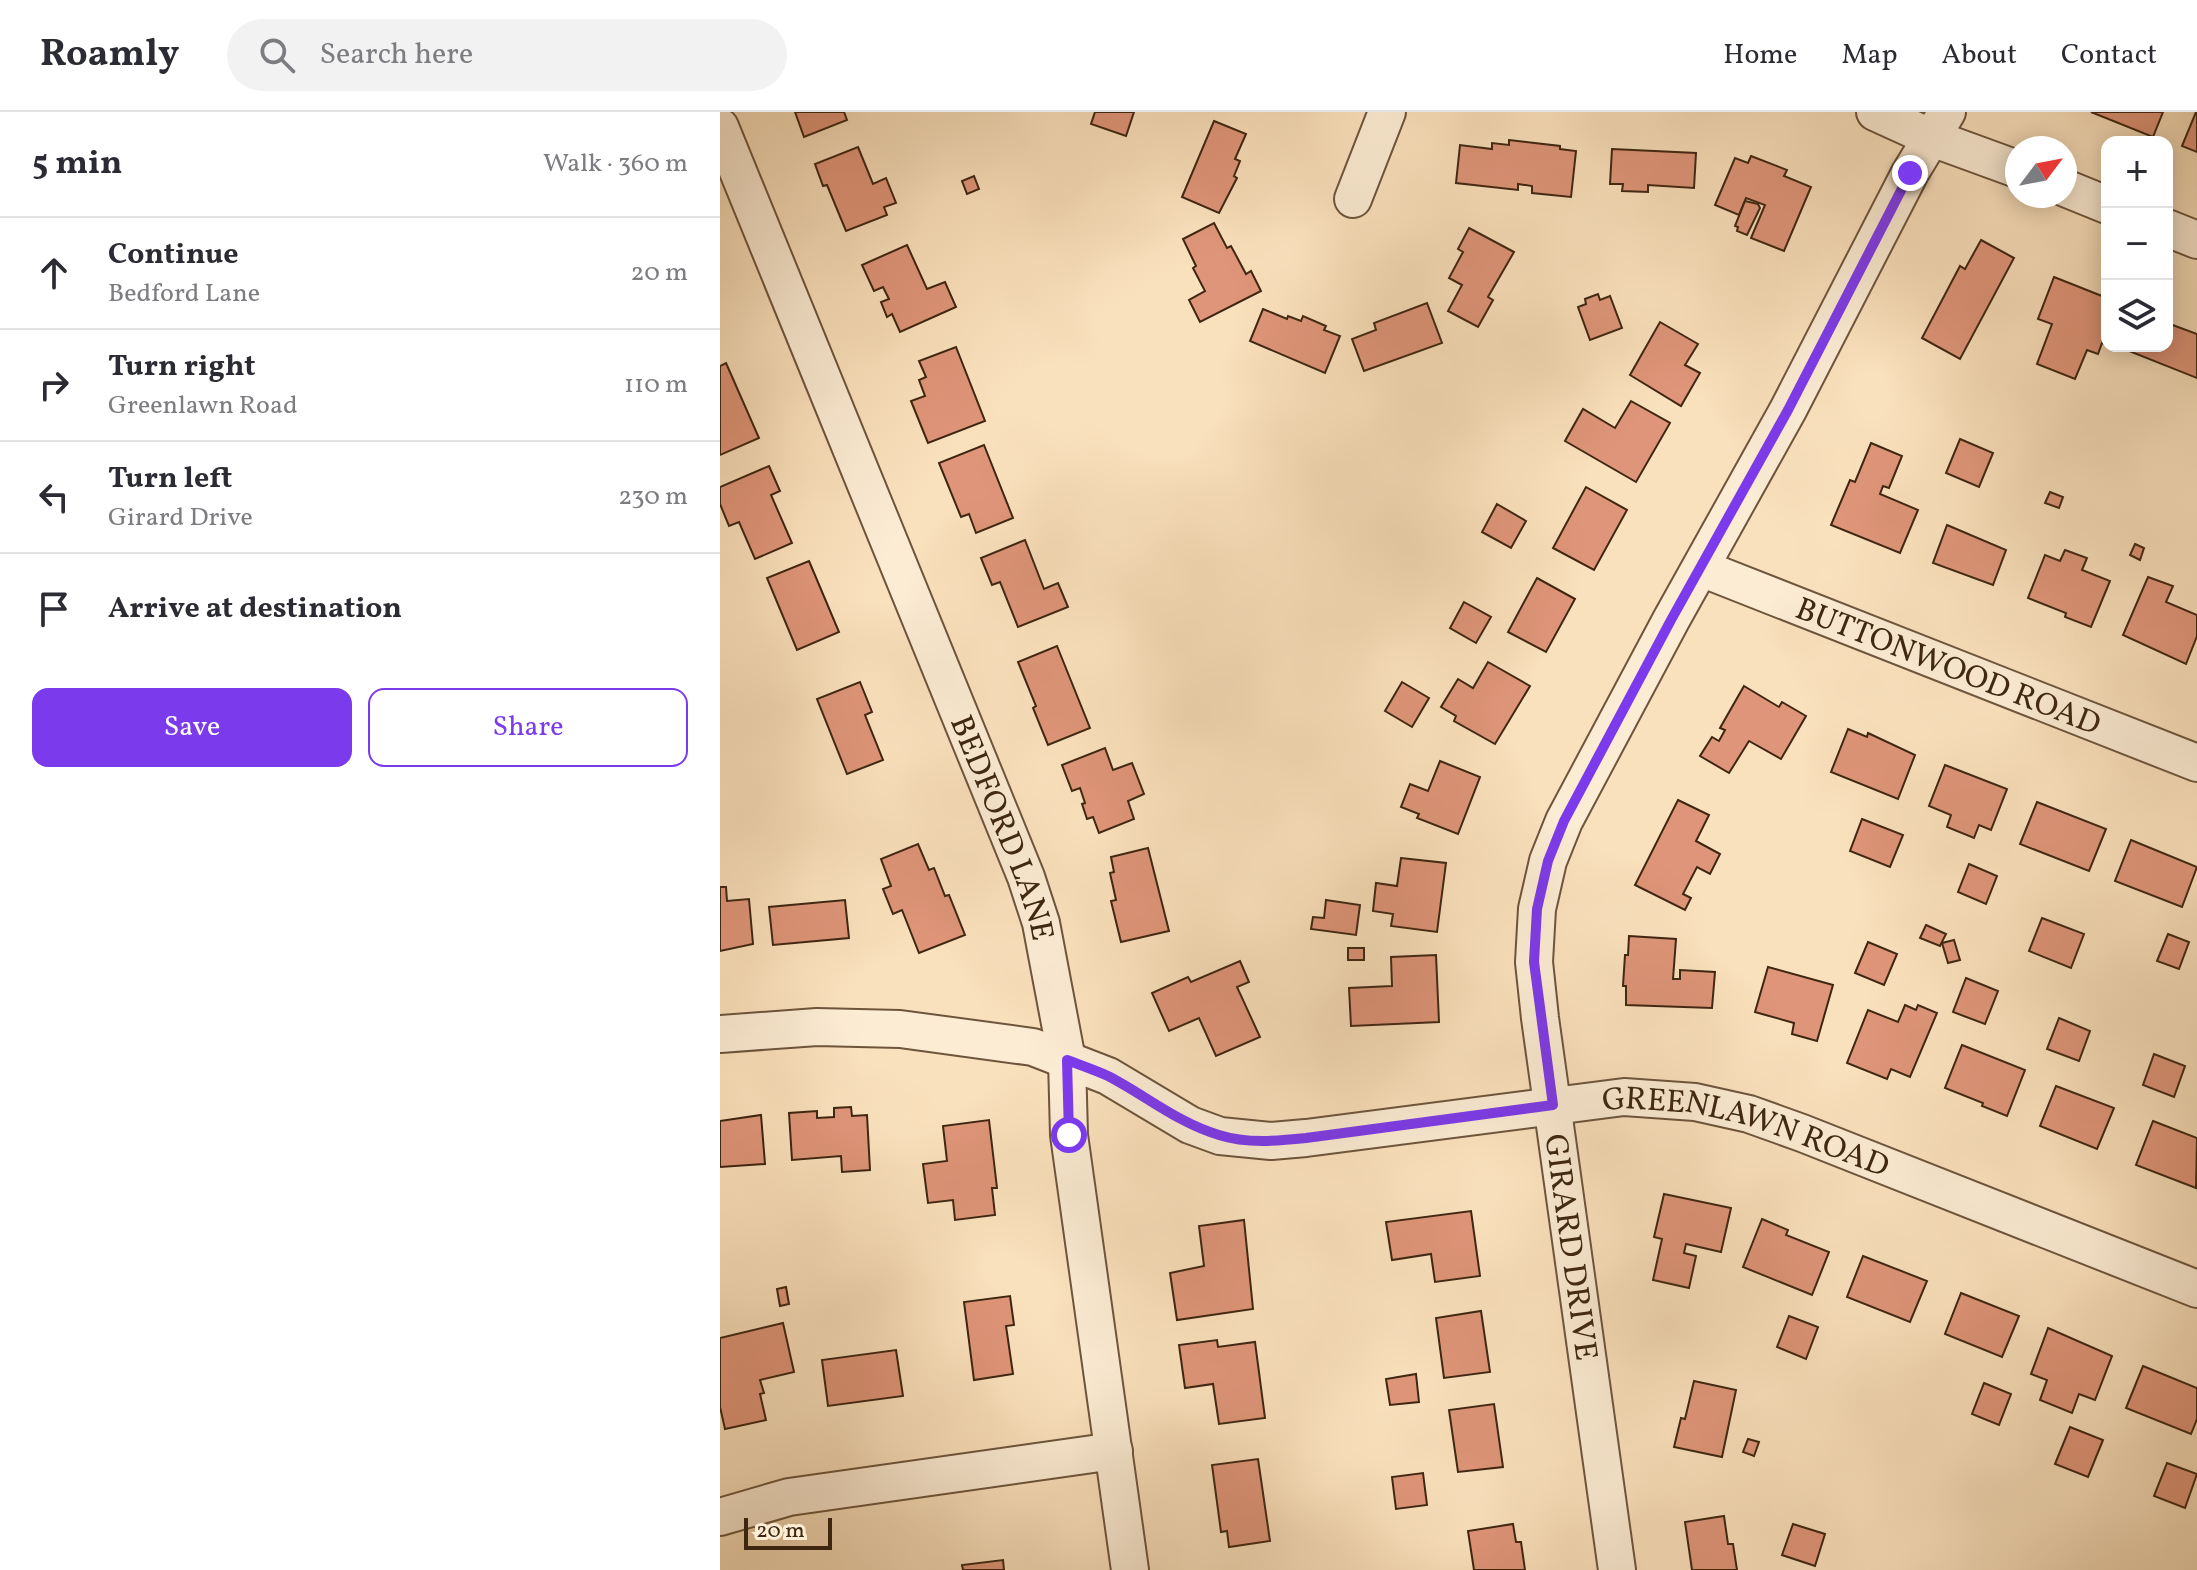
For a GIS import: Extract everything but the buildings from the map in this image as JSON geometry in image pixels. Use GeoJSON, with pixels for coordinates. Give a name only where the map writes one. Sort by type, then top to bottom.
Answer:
{"type":"FeatureCollection","features":[{"type":"Feature","properties":{"kind":"street"},"geometry":{"type":"LineString","coordinates":[[1353,199],[1387,112]]}},
{"type":"Feature","properties":{"kind":"street"},"geometry":{"type":"LineString","coordinates":[[1875,112],[1940,125],[2005,162]]}},
{"type":"Feature","properties":{"kind":"street","name":"GIRARD DRIVE"},"geometry":{"type":"LineString","coordinates":[[1617,1570],[1534,962],[1537,909],[1548,861],[1564,821],[1788,410],[1910,173],[1940,125]]}},
{"type":"Feature","properties":{"kind":"street","name":"BEDFORD LANE"},"geometry":{"type":"LineString","coordinates":[[720,127],[1026,877],[1041,923],[1067,1060],[1069,1135],[1130,1570]]}},
{"type":"Feature","properties":{"kind":"street"},"geometry":{"type":"LineString","coordinates":[[2077,193],[2101,203]]}},
{"type":"Feature","properties":{"kind":"street"},"geometry":{"type":"LineString","coordinates":[[2173,230],[2197,240]]}},
{"type":"Feature","properties":{"kind":"street","name":"BUTTONWOOD ROAD"},"geometry":{"type":"LineString","coordinates":[[1701,568],[2197,763]]}},
{"type":"Feature","properties":{"kind":"street","name":"GREENLAWN ROAD"},"geometry":{"type":"LineString","coordinates":[[720,1034],[817,1027],[900,1029],[1033,1047],[1108,1076],[1190,1125],[1220,1136],[1245,1140],[1306,1138],[1624,1097],[1695,1102],[1749,1114],[2197,1289]]}},
{"type":"Feature","properties":{"kind":"street"},"geometry":{"type":"LineString","coordinates":[[720,1517],[750,1506],[818,1492],[1114,1451]]}},
{"type":"Feature","properties":{"kind":"route"},"geometry":{"type":"LineString","coordinates":[[1069,1135],[1067,1060],[1108,1076],[1190,1125],[1220,1136],[1245,1140],[1306,1138],[1553,1105],[1534,962],[1537,909],[1548,861],[1564,821],[1732,507],[1788,410],[1910,173]]}}]}
